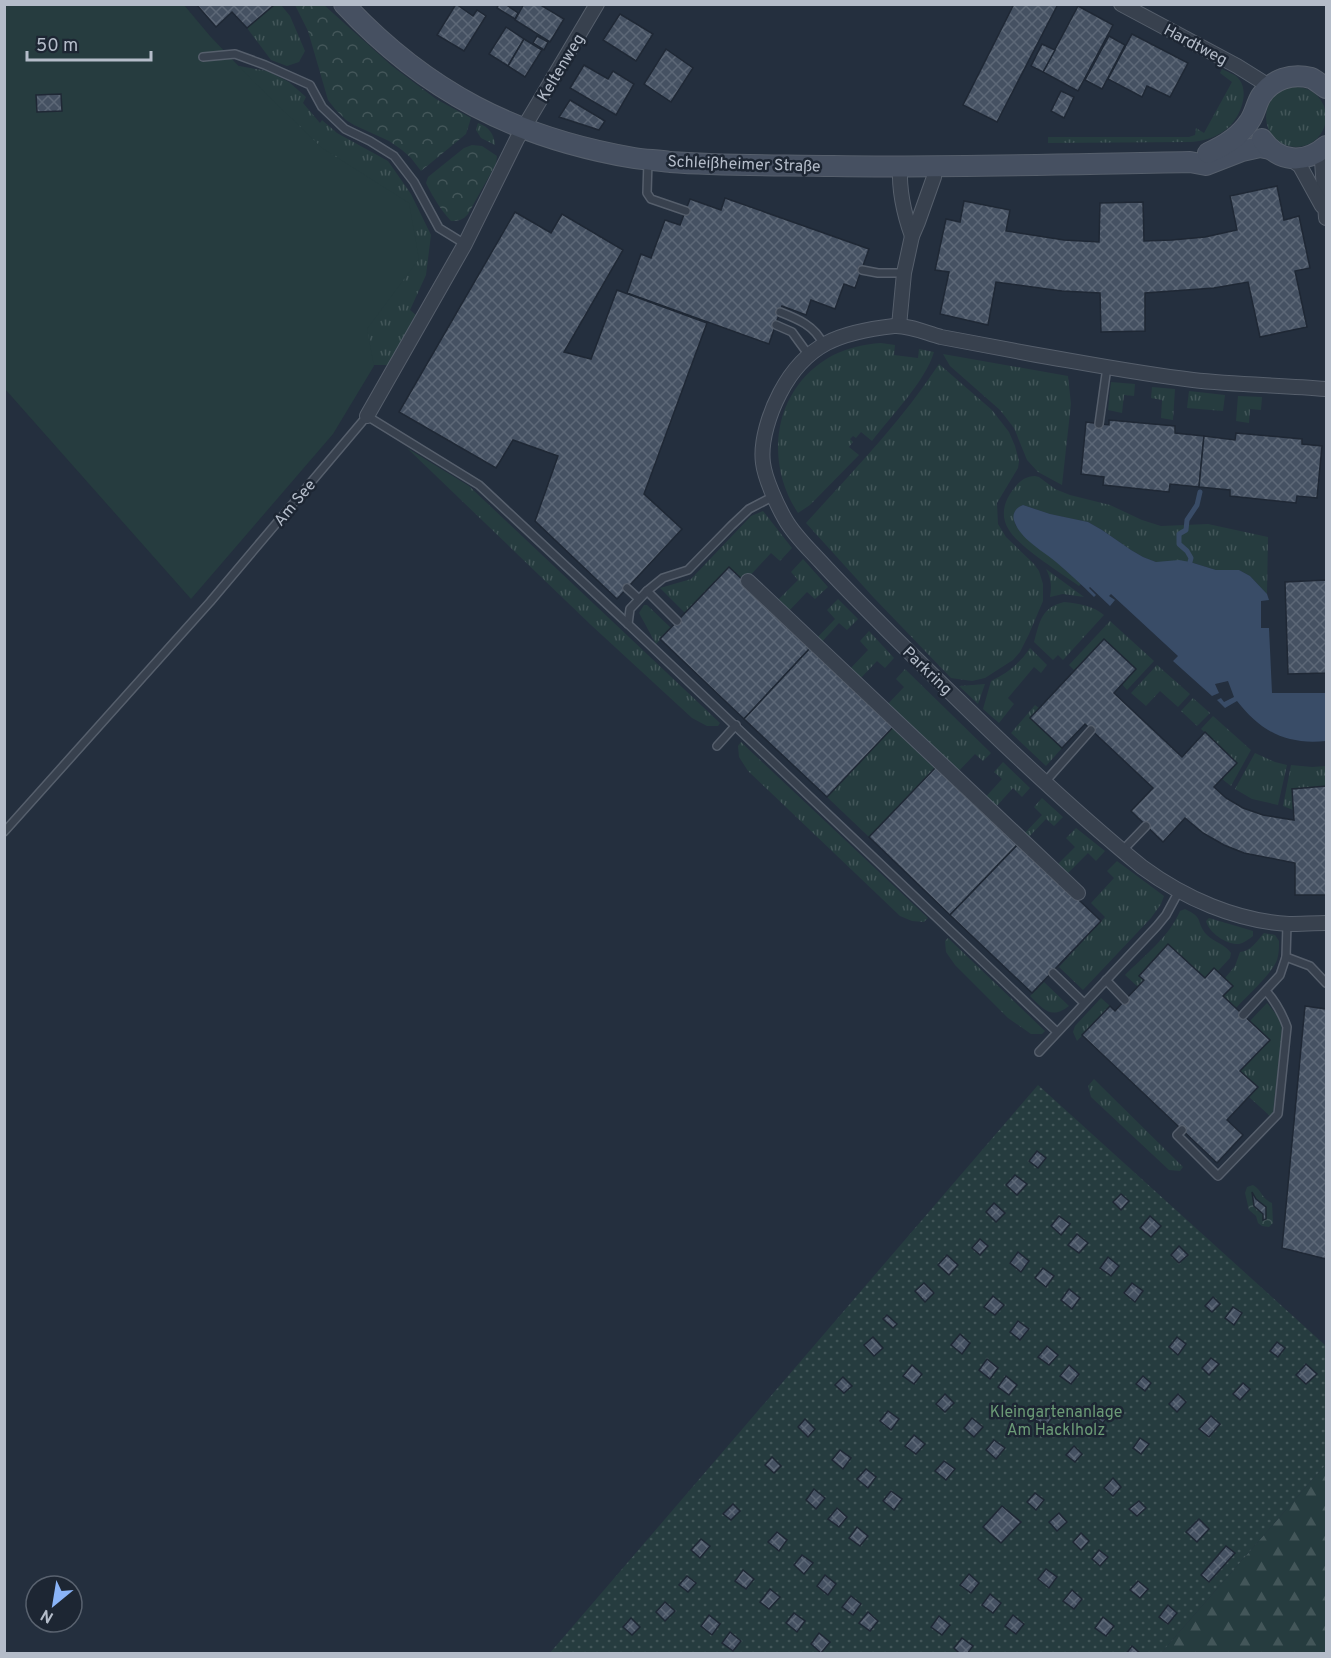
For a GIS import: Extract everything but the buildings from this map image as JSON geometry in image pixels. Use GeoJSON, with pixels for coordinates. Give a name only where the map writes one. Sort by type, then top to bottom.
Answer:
{"type":"FeatureCollection","features":[{"type":"Feature","properties":{"kind":"street","name":"Schleißheimer Straße"},"geometry":{"type":"LineString","coordinates":[[344,4],[370,32],[410,65],[480,110],[522,129],[572,145],[635,159],[699,164],[900,167],[1190,162],[1206,165],[1242,151],[1260,147],[1290,158]]}},
{"type":"Feature","properties":{"kind":"street","name":"Keltenweg"},"geometry":{"type":"LineString","coordinates":[[522,129],[597,4]]}},
{"type":"Feature","properties":{"kind":"street","name":"Hardtweg"},"geometry":{"type":"LineString","coordinates":[[1121,4],[1237,66],[1261,81],[1266,89]]}},
{"type":"Feature","properties":{"kind":"street"},"geometry":{"type":"LineString","coordinates":[[1266,89],[1280,79],[1296,75],[1313,79],[1326,88]]}},
{"type":"Feature","properties":{"kind":"street","name":"Schleißheimer Straße"},"geometry":{"type":"LineString","coordinates":[[1190,162],[1235,137],[1249,123],[1266,89]]}},
{"type":"Feature","properties":{"kind":"street"},"geometry":{"type":"LineString","coordinates":[[1256,110],[1255,121],[1258,132],[1270,149]]}},
{"type":"Feature","properties":{"kind":"street","name":"Am See"},"geometry":{"type":"LineString","coordinates":[[367,416],[465,244],[522,129]]}},
{"type":"Feature","properties":{"kind":"street"},"geometry":{"type":"LineString","coordinates":[[1290,158],[1305,158],[1326,148]]}},
{"type":"Feature","properties":{"kind":"street"},"geometry":{"type":"LineString","coordinates":[[1326,148],[1322,161],[1326,214]]}},
{"type":"Feature","properties":{"kind":"street"},"geometry":{"type":"LineString","coordinates":[[1290,158],[1300,166],[1326,214]]}},
{"type":"Feature","properties":{"kind":"street"},"geometry":{"type":"LineString","coordinates":[[899,326],[904,273],[912,236],[934,177],[934,166]]}},
{"type":"Feature","properties":{"kind":"street"},"geometry":{"type":"LineString","coordinates":[[900,167],[906,219],[912,236]]}},
{"type":"Feature","properties":{"kind":"street","name":"Parkring"},"geometry":{"type":"LineString","coordinates":[[1326,388],[1205,381],[1107,367],[939,336],[899,326],[860,331],[823,344],[808,354],[792,372],[768,419],[763,462],[774,496],[786,522],[841,584],[1045,782],[1122,850],[1161,881],[1207,904],[1240,915],[1287,924],[1326,923]]}},
{"type":"Feature","properties":{"kind":"street"},"geometry":{"type":"LineString","coordinates":[[748,581],[1078,893]]}},
{"type":"Feature","properties":{"kind":"lane"},"geometry":{"type":"LineString","coordinates":[[203,57],[235,54],[310,84],[322,107],[345,129],[394,156],[414,182],[439,228],[465,244]]}},
{"type":"Feature","properties":{"kind":"lane"},"geometry":{"type":"LineString","coordinates":[[648,160],[647,194],[651,200],[686,211]]}},
{"type":"Feature","properties":{"kind":"lane"},"geometry":{"type":"LineString","coordinates":[[862,270],[878,273],[904,273]]}},
{"type":"Feature","properties":{"kind":"lane"},"geometry":{"type":"LineString","coordinates":[[780,312],[809,326],[823,344]]}},
{"type":"Feature","properties":{"kind":"lane"},"geometry":{"type":"LineString","coordinates":[[776,325],[792,332],[808,354]]}},
{"type":"Feature","properties":{"kind":"lane"},"geometry":{"type":"LineString","coordinates":[[1099,424],[1107,367]]}},
{"type":"Feature","properties":{"kind":"lane"},"geometry":{"type":"LineString","coordinates":[[367,416],[478,485],[736,725],[1057,1032]]}},
{"type":"Feature","properties":{"kind":"lane","name":"Am See"},"geometry":{"type":"LineString","coordinates":[[4,832],[210,602],[367,416]]}},
{"type":"Feature","properties":{"kind":"lane"},"geometry":{"type":"LineString","coordinates":[[628,624],[630,609],[647,591],[663,578],[688,570],[749,509],[774,496]]}},
{"type":"Feature","properties":{"kind":"lane"},"geometry":{"type":"LineString","coordinates":[[627,588],[639,599]]}},
{"type":"Feature","properties":{"kind":"lane"},"geometry":{"type":"LineString","coordinates":[[647,591],[677,621]]}},
{"type":"Feature","properties":{"kind":"lane"},"geometry":{"type":"LineString","coordinates":[[717,746],[736,725]]}},
{"type":"Feature","properties":{"kind":"lane"},"geometry":{"type":"LineString","coordinates":[[1045,782],[1091,729]]}},
{"type":"Feature","properties":{"kind":"lane"},"geometry":{"type":"LineString","coordinates":[[1122,850],[1146,826]]}},
{"type":"Feature","properties":{"kind":"lane"},"geometry":{"type":"LineString","coordinates":[[1039,1052],[1157,926],[1179,891]]}},
{"type":"Feature","properties":{"kind":"lane"},"geometry":{"type":"LineString","coordinates":[[1243,1015],[1280,975],[1286,957],[1287,924]]}},
{"type":"Feature","properties":{"kind":"lane"},"geometry":{"type":"LineString","coordinates":[[1286,957],[1310,966],[1326,983]]}},
{"type":"Feature","properties":{"kind":"lane"},"geometry":{"type":"LineString","coordinates":[[1053,973],[1084,1003]]}},
{"type":"Feature","properties":{"kind":"lane"},"geometry":{"type":"LineString","coordinates":[[1106,980],[1125,1000]]}},
{"type":"Feature","properties":{"kind":"lane"},"geometry":{"type":"LineString","coordinates":[[1182,1130],[1177,1135],[1218,1176],[1278,1114],[1287,1027],[1279,1008],[1266,991]]}},
{"type":"Feature","properties":{"kind":"green space"},"geometry":{"type":"Polygon","coordinates":[[[4,5],[184,5],[252,80],[322,148],[409,203],[419,259],[367,329],[374,366],[333,434],[191,599],[5,389],[4,5]]]}},
{"type":"Feature","properties":{"kind":"green space"},"geometry":{"type":"Polygon","coordinates":[[[273,5],[281,5],[290,16],[305,51],[299,62],[287,66],[271,60],[247,28],[273,5]]]}},
{"type":"Feature","properties":{"kind":"green space"},"geometry":{"type":"Polygon","coordinates":[[[295,5],[324,5],[392,66],[436,99],[471,118],[466,134],[421,171],[411,158],[389,141],[346,120],[328,100],[308,31],[295,5]]]}},
{"type":"Feature","properties":{"kind":"green space"},"geometry":{"type":"Polygon","coordinates":[[[223,63],[267,71],[289,82],[306,97],[303,103],[320,123],[322,120],[337,133],[388,161],[411,194],[431,235],[426,275],[410,310],[416,315],[388,365],[372,365],[223,63]]]}},
{"type":"Feature","properties":{"kind":"green space"},"geometry":{"type":"Polygon","coordinates":[[[1222,69],[1238,78],[1242,83],[1244,96],[1241,109],[1234,121],[1222,133],[1191,142],[1048,143],[1048,137],[1189,137],[1195,135],[1196,128],[1204,133],[1232,82],[1220,73],[1222,69]]]}},
{"type":"Feature","properties":{"kind":"green space"},"geometry":{"type":"Polygon","coordinates":[[[1296,87],[1313,92],[1321,100],[1326,117],[1321,134],[1313,142],[1296,147],[1279,142],[1271,134],[1266,117],[1271,100],[1279,92],[1296,87]]]}},
{"type":"Feature","properties":{"kind":"green space"},"geometry":{"type":"Polygon","coordinates":[[[478,123],[490,131],[495,145],[481,138],[476,130],[478,123]]]}},
{"type":"Feature","properties":{"kind":"green space"},"geometry":{"type":"Polygon","coordinates":[[[472,145],[482,146],[497,156],[496,164],[468,214],[461,220],[451,221],[437,203],[426,183],[428,177],[464,148],[472,145]]]}},
{"type":"Feature","properties":{"kind":"green space"},"geometry":{"type":"Polygon","coordinates":[[[868,344],[895,345],[894,355],[918,358],[919,349],[934,352],[915,387],[872,441],[861,432],[856,438],[853,436],[850,439],[853,442],[849,447],[859,455],[810,505],[798,513],[787,493],[778,450],[785,408],[795,389],[810,372],[828,358],[868,344]]]}},
{"type":"Feature","properties":{"kind":"green space"},"geometry":{"type":"Polygon","coordinates":[[[943,354],[1068,376],[1071,404],[1062,485],[1038,472],[1027,460],[1014,428],[1000,410],[950,366],[943,354]]]}},
{"type":"Feature","properties":{"kind":"green space"},"geometry":{"type":"Polygon","coordinates":[[[939,364],[992,410],[1009,432],[1019,461],[1018,468],[997,503],[998,524],[1006,537],[1034,564],[1043,584],[1043,601],[1020,652],[1013,660],[985,678],[972,681],[951,678],[806,523],[892,426],[939,364]]]}},
{"type":"Feature","properties":{"kind":"green space"},"geometry":{"type":"Polygon","coordinates":[[[1111,382],[1135,384],[1134,396],[1124,395],[1122,413],[1108,410],[1111,382]]]}},
{"type":"Feature","properties":{"kind":"green space"},"geometry":{"type":"Polygon","coordinates":[[[1152,387],[1175,389],[1173,420],[1161,418],[1162,400],[1151,398],[1152,387]]]}},
{"type":"Feature","properties":{"kind":"green space"},"geometry":{"type":"Polygon","coordinates":[[[1189,391],[1225,395],[1223,411],[1187,408],[1189,391]]]}},
{"type":"Feature","properties":{"kind":"green space"},"geometry":{"type":"Polygon","coordinates":[[[1238,396],[1262,397],[1261,410],[1250,409],[1249,423],[1236,421],[1238,396]]]}},
{"type":"Feature","properties":{"kind":"green space"},"geometry":{"type":"Polygon","coordinates":[[[407,448],[469,486],[720,723],[718,726],[707,726],[692,718],[591,625],[407,448]]]}},
{"type":"Feature","properties":{"kind":"green space"},"geometry":{"type":"Polygon","coordinates":[[[1035,476],[1055,489],[1070,495],[1110,505],[1161,526],[1208,524],[1268,537],[1267,594],[1250,576],[1239,570],[1216,570],[1190,562],[1156,562],[1131,550],[1088,522],[1050,514],[1023,505],[1017,509],[1014,514],[1016,526],[1081,584],[1079,586],[1031,552],[1014,537],[1006,525],[1004,512],[1010,494],[1023,479],[1035,476]]]}},
{"type":"Feature","properties":{"kind":"green space"},"geometry":{"type":"Polygon","coordinates":[[[763,511],[792,548],[780,561],[771,553],[745,581],[729,567],[685,613],[660,588],[691,579],[751,516],[763,511]]]}},
{"type":"Feature","properties":{"kind":"green space"},"geometry":{"type":"Polygon","coordinates":[[[803,559],[828,587],[815,599],[807,592],[786,614],[775,603],[798,580],[791,572],[803,559]]]}},
{"type":"Feature","properties":{"kind":"green space"},"geometry":{"type":"Polygon","coordinates":[[[1046,569],[1084,597],[1063,594],[1050,597],[1051,583],[1046,569]]]}},
{"type":"Feature","properties":{"kind":"green space"},"geometry":{"type":"Polygon","coordinates":[[[838,599],[858,619],[847,630],[839,623],[819,645],[814,641],[835,619],[827,610],[838,599]]]}},
{"type":"Feature","properties":{"kind":"green space"},"geometry":{"type":"Polygon","coordinates":[[[1064,602],[1090,607],[1104,615],[1063,660],[1058,655],[1053,660],[1034,642],[1040,622],[1046,612],[1064,602]]]}},
{"type":"Feature","properties":{"kind":"green space"},"geometry":{"type":"Polygon","coordinates":[[[644,605],[647,605],[671,628],[656,644],[639,613],[644,605]]]}},
{"type":"Feature","properties":{"kind":"green space"},"geometry":{"type":"Polygon","coordinates":[[[1110,621],[1154,661],[1127,690],[1122,684],[1136,668],[1104,639],[1074,670],[1069,665],[1110,621]]]}},
{"type":"Feature","properties":{"kind":"green space"},"geometry":{"type":"Polygon","coordinates":[[[869,631],[894,658],[885,668],[877,661],[858,681],[847,672],[868,650],[860,641],[869,631]]]}},
{"type":"Feature","properties":{"kind":"green space"},"geometry":{"type":"Polygon","coordinates":[[[1030,648],[1047,665],[1041,673],[1034,667],[1008,698],[1014,704],[999,723],[983,709],[991,681],[1013,667],[1030,648]]]}},
{"type":"Feature","properties":{"kind":"green space"},"geometry":{"type":"Polygon","coordinates":[[[1157,665],[1190,694],[1178,707],[1160,691],[1146,706],[1131,693],[1157,665]]]}},
{"type":"Feature","properties":{"kind":"green space"},"geometry":{"type":"Polygon","coordinates":[[[905,669],[991,753],[983,761],[975,754],[955,775],[885,707],[904,687],[896,679],[905,669]]]}},
{"type":"Feature","properties":{"kind":"green space"},"geometry":{"type":"Polygon","coordinates":[[[985,684],[978,704],[959,686],[985,684]]]}},
{"type":"Feature","properties":{"kind":"green space"},"geometry":{"type":"Polygon","coordinates":[[[1193,698],[1210,713],[1197,726],[1181,711],[1193,698]]]}},
{"type":"Feature","properties":{"kind":"green space"},"geometry":{"type":"Polygon","coordinates":[[[1035,705],[1039,708],[1030,718],[1062,748],[1046,766],[1011,733],[1035,705]]]}},
{"type":"Feature","properties":{"kind":"green space"},"geometry":{"type":"Polygon","coordinates":[[[1213,716],[1251,750],[1231,786],[1222,779],[1237,763],[1201,729],[1213,716]]]}},
{"type":"Feature","properties":{"kind":"green space"},"geometry":{"type":"Polygon","coordinates":[[[895,725],[938,765],[869,837],[827,797],[895,725]]]}},
{"type":"Feature","properties":{"kind":"green space"},"geometry":{"type":"Polygon","coordinates":[[[741,742],[928,918],[924,922],[912,921],[900,916],[748,771],[739,757],[738,746],[741,742]]]}},
{"type":"Feature","properties":{"kind":"green space"},"geometry":{"type":"Polygon","coordinates":[[[1255,753],[1287,765],[1278,805],[1252,799],[1235,789],[1255,753]]]}},
{"type":"Feature","properties":{"kind":"green space"},"geometry":{"type":"Polygon","coordinates":[[[1003,762],[1030,788],[1022,797],[1013,788],[993,810],[982,801],[1002,779],[994,772],[1003,762]]]}},
{"type":"Feature","properties":{"kind":"green space"},"geometry":{"type":"Polygon","coordinates":[[[1291,765],[1326,766],[1326,786],[1292,789],[1293,810],[1283,806],[1291,765]]]}},
{"type":"Feature","properties":{"kind":"green space"},"geometry":{"type":"Polygon","coordinates":[[[1042,798],[1063,817],[1054,826],[1046,819],[1025,841],[1021,837],[1042,815],[1034,807],[1042,798]]]}},
{"type":"Feature","properties":{"kind":"green space"},"geometry":{"type":"Polygon","coordinates":[[[1076,828],[1105,851],[1096,861],[1088,853],[1064,877],[1054,868],[1075,847],[1066,838],[1076,828]]]}},
{"type":"Feature","properties":{"kind":"green space"},"geometry":{"type":"Polygon","coordinates":[[[1117,861],[1164,896],[1151,918],[1083,990],[1059,967],[1105,917],[1091,903],[1114,878],[1107,871],[1117,861]]]}},
{"type":"Feature","properties":{"kind":"green space"},"geometry":{"type":"Polygon","coordinates":[[[1185,909],[1198,918],[1207,935],[1229,950],[1230,958],[1218,971],[1214,968],[1205,978],[1168,945],[1139,975],[1144,980],[1138,987],[1125,975],[1163,937],[1180,911],[1185,909]]]}},
{"type":"Feature","properties":{"kind":"green space"},"geometry":{"type":"Polygon","coordinates":[[[1209,918],[1253,931],[1253,936],[1241,943],[1229,943],[1211,930],[1206,921],[1209,918]]]}},
{"type":"Feature","properties":{"kind":"green space"},"geometry":{"type":"Polygon","coordinates":[[[1264,933],[1275,935],[1279,941],[1277,960],[1264,979],[1236,1008],[1223,996],[1233,986],[1225,978],[1235,966],[1240,952],[1251,948],[1264,933]]]}},
{"type":"Feature","properties":{"kind":"green space"},"geometry":{"type":"Polygon","coordinates":[[[948,938],[1045,1031],[1042,1034],[1031,1034],[1008,1018],[955,965],[946,952],[945,941],[948,938]]]}},
{"type":"Feature","properties":{"kind":"green space"},"geometry":{"type":"Polygon","coordinates":[[[1044,982],[1069,1006],[1052,1012],[1039,1005],[1030,996],[1044,982]]]}},
{"type":"Feature","properties":{"kind":"green space"},"geometry":{"type":"Polygon","coordinates":[[[1101,998],[1110,1006],[1077,1041],[1073,1032],[1075,1026],[1101,998]]]}},
{"type":"Feature","properties":{"kind":"green space"},"geometry":{"type":"Polygon","coordinates":[[[1267,1003],[1281,1020],[1282,1032],[1273,1112],[1270,1116],[1249,1097],[1258,1087],[1240,1071],[1250,1021],[1267,1003]]]}},
{"type":"Feature","properties":{"kind":"green space"},"geometry":{"type":"Polygon","coordinates":[[[1094,1079],[1183,1167],[1180,1171],[1169,1170],[1091,1097],[1088,1086],[1094,1079]]]}},
{"type":"Feature","properties":{"kind":"green space","name":"Kleingartenanlage Am Hacklholz"},"geometry":{"type":"Polygon","coordinates":[[[1038,1085],[1326,1346],[1326,1464],[1161,1653],[549,1654],[1038,1085]]]}},
{"type":"Feature","properties":{"kind":"green space"},"geometry":{"type":"Polygon","coordinates":[[[1253,1185],[1272,1203],[1273,1223],[1269,1227],[1258,1223],[1256,1216],[1249,1210],[1245,1193],[1247,1187],[1253,1185]]]}},
{"type":"Feature","properties":{"kind":"green space"},"geometry":{"type":"Polygon","coordinates":[[[1326,1464],[1326,1653],[1161,1653],[1326,1464]]]}},
{"type":"Feature","properties":{"kind":"water"},"geometry":{"type":"Polygon","coordinates":[[[1023,505],[1050,514],[1088,522],[1131,550],[1156,562],[1179,560],[1216,570],[1239,570],[1250,576],[1267,594],[1269,600],[1261,601],[1261,628],[1269,628],[1272,693],[1326,693],[1326,741],[1299,741],[1276,734],[1256,721],[1237,701],[1225,708],[1217,700],[1221,698],[1224,702],[1234,697],[1228,681],[1215,684],[1219,693],[1212,696],[1173,661],[1178,656],[1111,594],[1109,596],[1115,600],[1110,606],[1090,587],[1096,595],[1094,597],[1018,529],[1013,517],[1016,510],[1023,505]]]}},
{"type":"Feature","properties":{"kind":"waterway"},"geometry":{"type":"LineString","coordinates":[[1190,562],[1191,558],[1187,551],[1179,544],[1179,534],[1186,530],[1187,520],[1197,505],[1200,492]]}}]}
